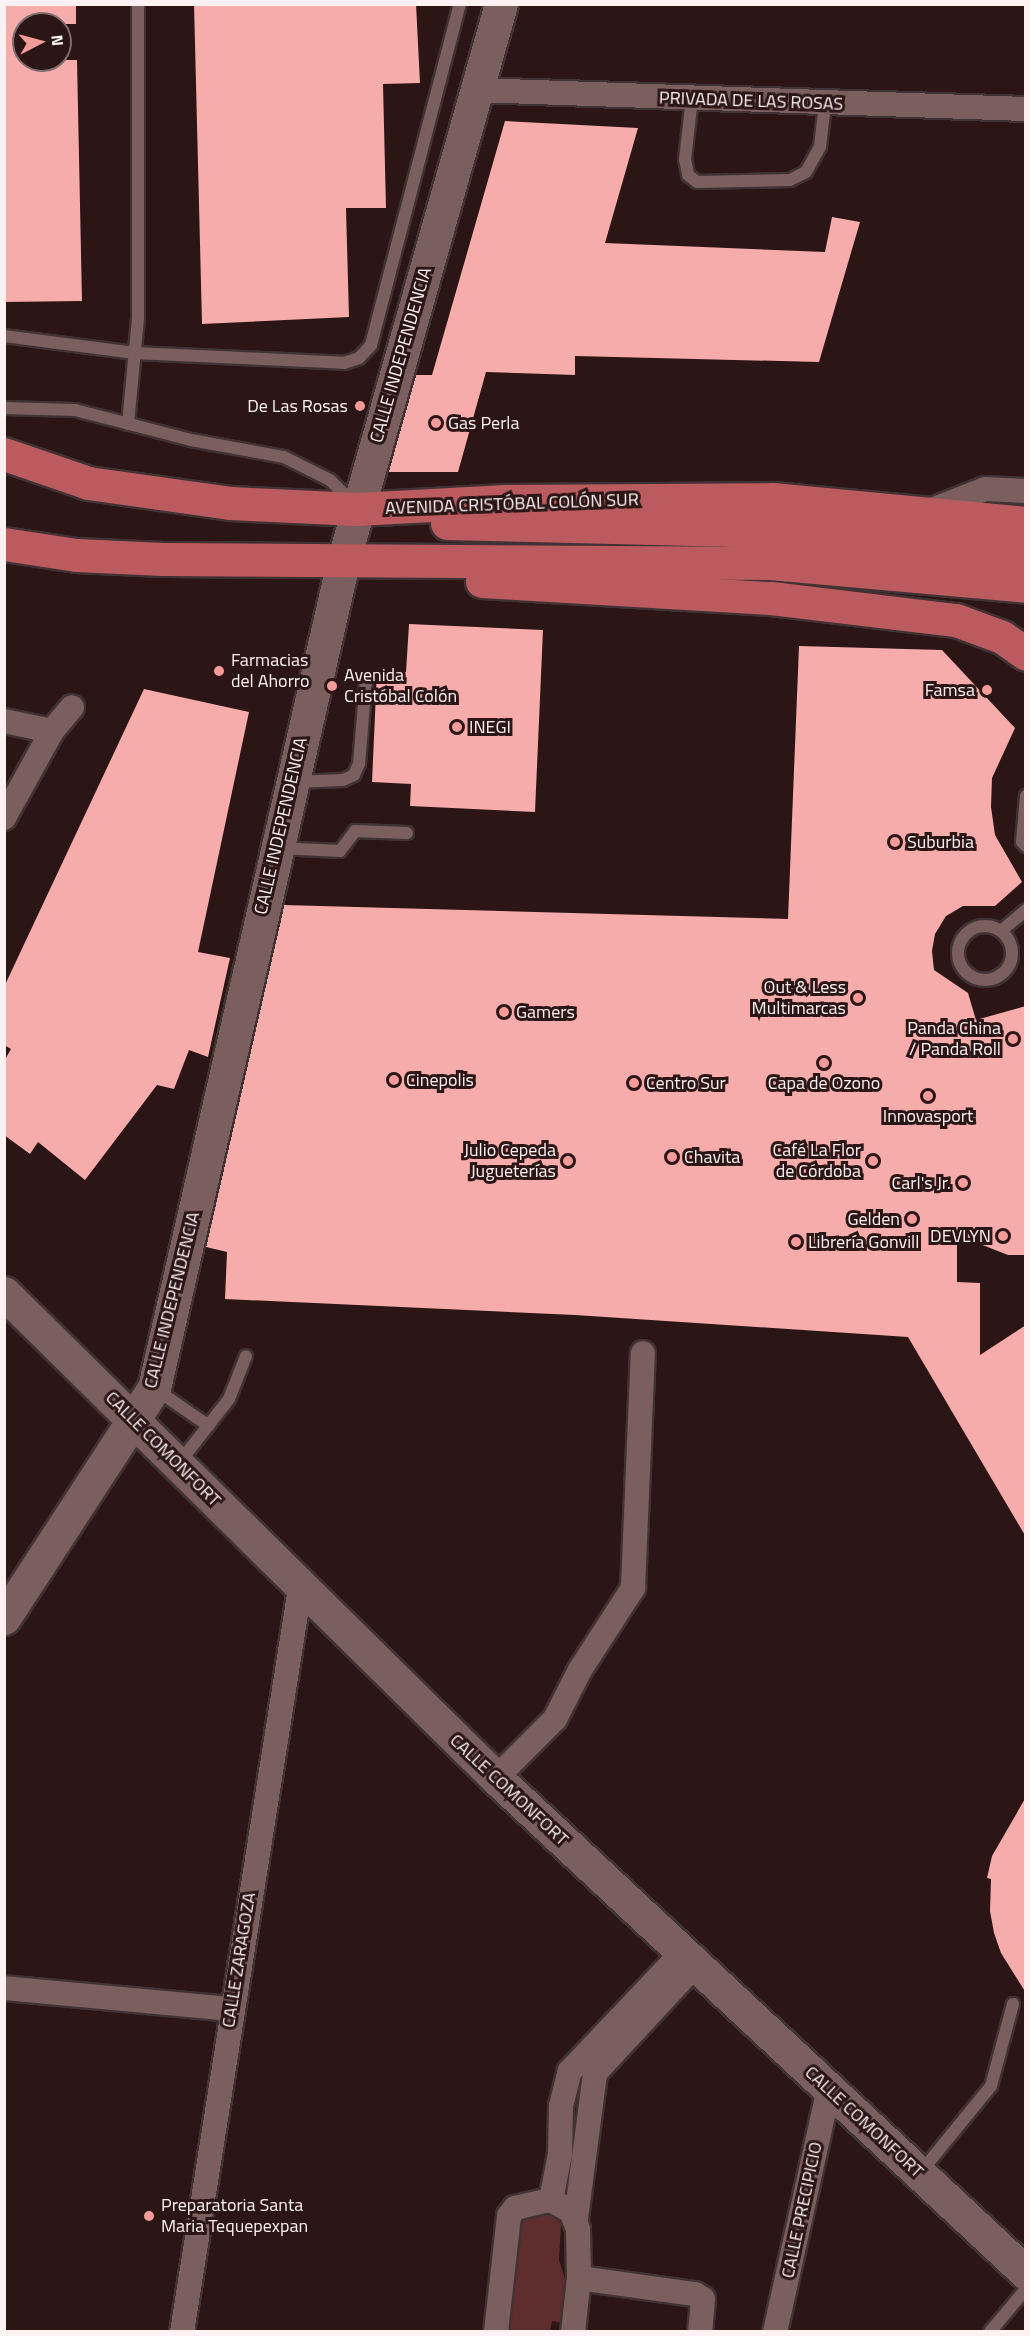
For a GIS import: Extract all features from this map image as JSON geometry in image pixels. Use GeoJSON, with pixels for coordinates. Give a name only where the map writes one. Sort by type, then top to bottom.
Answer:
{"type":"FeatureCollection","features":[{"type":"Feature","properties":{"kind":"main road","name":"CALLE INDEPENDENCIA"},"geometry":{"type":"LineString","coordinates":[[4,1618],[154,1388],[290,782],[343,562],[372,509],[476,90],[501,4]]}},
{"type":"Feature","properties":{"kind":"main road","name":"AVENIDA CRISTÓBAL COLÓN SUR"},"geometry":{"type":"LineString","coordinates":[[4,454],[88,483],[160,496],[372,509],[506,501],[772,499],[1026,523]]}},
{"type":"Feature","properties":{"kind":"main road"},"geometry":{"type":"LineString","coordinates":[[372,509],[433,522],[771,531],[1026,555]]}},
{"type":"Feature","properties":{"kind":"main road"},"geometry":{"type":"LineString","coordinates":[[4,544],[98,556],[343,562],[770,564],[1026,586]]}},
{"type":"Feature","properties":{"kind":"main road"},"geometry":{"type":"LineString","coordinates":[[384,562],[440,577],[575,589],[771,598],[956,620],[1002,637],[1026,654]]}},
{"type":"Feature","properties":{"kind":"main road","name":"CALLE COMONFORT"},"geometry":{"type":"LineString","coordinates":[[4,1293],[135,1419],[300,1589],[495,1778],[1026,2273]]}},
{"type":"Feature","properties":{"kind":"street","name":"PRIVADA DE LAS ROSAS"},"geometry":{"type":"LineString","coordinates":[[476,90],[825,104],[1026,109]]}},
{"type":"Feature","properties":{"kind":"street"},"geometry":{"type":"LineString","coordinates":[[923,514],[985,489],[1026,491]]}},
{"type":"Feature","properties":{"kind":"street"},"geometry":{"type":"LineString","coordinates":[[4,818],[52,731],[72,707]]}},
{"type":"Feature","properties":{"kind":"street"},"geometry":{"type":"LineString","coordinates":[[4,721],[52,731]]}},
{"type":"Feature","properties":{"kind":"street"},"geometry":{"type":"LineString","coordinates":[[495,1778],[555,1719],[580,1670],[633,1588],[643,1353]]}},
{"type":"Feature","properties":{"kind":"street","name":"CALLE ZARAGOZA"},"geometry":{"type":"LineString","coordinates":[[182,2331],[231,2009],[300,1589]]}},
{"type":"Feature","properties":{"kind":"street"},"geometry":{"type":"LineString","coordinates":[[573,2331],[579,2278],[576,2218],[595,2073],[608,2056],[648,2017],[689,1958]]}},
{"type":"Feature","properties":{"kind":"street"},"geometry":{"type":"LineString","coordinates":[[551,2200],[560,2154],[561,2106],[570,2071],[689,1958]]}},
{"type":"Feature","properties":{"kind":"street"},"geometry":{"type":"LineString","coordinates":[[4,1988],[231,2009]]}},
{"type":"Feature","properties":{"kind":"street","name":"CALLE PRECIPICIO"},"geometry":{"type":"LineString","coordinates":[[775,2331],[829,2088]]}},
{"type":"Feature","properties":{"kind":"street"},"geometry":{"type":"LineString","coordinates":[[496,2331],[509,2216],[522,2204],[551,2200],[572,2211],[576,2218]]}},
{"type":"Feature","properties":{"kind":"street"},"geometry":{"type":"LineString","coordinates":[[579,2278],[694,2294],[703,2299],[700,2331]]}},
{"type":"Feature","properties":{"kind":"lane"},"geometry":{"type":"LineString","coordinates":[[128,424],[138,318],[138,4]]}},
{"type":"Feature","properties":{"kind":"lane"},"geometry":{"type":"LineString","coordinates":[[4,336],[135,353],[345,363],[359,357],[371,345],[460,4]]}},
{"type":"Feature","properties":{"kind":"lane"},"geometry":{"type":"LineString","coordinates":[[692,98],[685,159],[688,175],[697,182],[790,180],[806,172],[820,147],[825,104]]}},
{"type":"Feature","properties":{"kind":"lane"},"geometry":{"type":"LineString","coordinates":[[4,408],[75,410],[299,462],[372,509]]}},
{"type":"Feature","properties":{"kind":"lane"},"geometry":{"type":"LineString","coordinates":[[290,782],[343,780],[354,775],[359,764],[366,681]]}},
{"type":"Feature","properties":{"kind":"lane"},"geometry":{"type":"LineString","coordinates":[[1024,842],[1026,796]]}},
{"type":"Feature","properties":{"kind":"lane"},"geometry":{"type":"LineString","coordinates":[[275,848],[340,850],[355,831],[407,833]]}},
{"type":"Feature","properties":{"kind":"lane"},"geometry":{"type":"LineString","coordinates":[[1001,931],[1026,910]]}},
{"type":"Feature","properties":{"kind":"lane"},"geometry":{"type":"LineString","coordinates":[[988,925],[1001,931],[1010,942],[1012,956],[1006,969],[995,978],[981,980],[968,974],[959,963],[958,949],[963,936],[974,927],[988,925]]}},
{"type":"Feature","properties":{"kind":"lane"},"geometry":{"type":"LineString","coordinates":[[178,1464],[229,1399],[246,1356]]}},
{"type":"Feature","properties":{"kind":"lane"},"geometry":{"type":"LineString","coordinates":[[154,1388],[209,1426]]}},
{"type":"Feature","properties":{"kind":"lane"},"geometry":{"type":"LineString","coordinates":[[919,2174],[991,2086],[1013,2004]]}},
{"type":"Feature","properties":{"kind":"lane"},"geometry":{"type":"LineString","coordinates":[[990,2331],[1026,2289]]}},
{"type":"Feature","properties":{"kind":"shaded area"},"geometry":{"type":"Polygon","coordinates":[[[526,2210],[554,2212],[561,2225],[559,2260],[568,2289],[564,2323],[552,2321],[550,2331],[502,2332],[516,2220],[526,2210]]]}},
{"type":"Feature","properties":{"kind":"building"},"geometry":{"type":"Polygon","coordinates":[[[4,4],[76,4],[76,24],[72,24],[72,12],[12,12],[12,72],[72,72],[72,60],[77,60],[82,301],[4,302],[4,4]]]}},
{"type":"Feature","properties":{"kind":"building"},"geometry":{"type":"Polygon","coordinates":[[[194,4],[416,4],[420,83],[383,84],[386,208],[346,208],[349,317],[202,324],[194,4]]]}},
{"type":"Feature","properties":{"kind":"building"},"geometry":{"type":"Polygon","coordinates":[[[505,121],[638,128],[605,243],[825,252],[832,217],[860,222],[819,362],[575,356],[575,375],[486,372],[458,472],[388,472],[416,375],[432,375],[505,121]]]}},
{"type":"Feature","properties":{"kind":"building","name":"INEGI"},"geometry":{"type":"Polygon","coordinates":[[[409,624],[543,630],[535,812],[410,806],[411,784],[372,782],[377,670],[406,672],[409,624]]]}},
{"type":"Feature","properties":{"kind":"building","name":"Centro Sur"},"geometry":{"type":"Polygon","coordinates":[[[799,646],[942,650],[1015,728],[992,778],[991,807],[995,835],[1022,882],[995,906],[963,906],[946,916],[935,934],[932,951],[934,970],[968,993],[976,1020],[1026,1006],[1026,1255],[1008,1255],[957,1235],[957,1282],[980,1283],[980,1355],[1026,1325],[1026,1537],[908,1337],[575,1315],[225,1299],[227,1252],[206,1247],[284,905],[788,919],[799,646]]]}},
{"type":"Feature","properties":{"kind":"building"},"geometry":{"type":"Polygon","coordinates":[[[144,689],[249,712],[198,952],[230,958],[208,1057],[189,1050],[174,1089],[157,1085],[85,1180],[38,1142],[30,1154],[4,1135],[4,1061],[11,1049],[4,1045],[4,987],[144,689]]]}},
{"type":"Feature","properties":{"kind":"building"},"geometry":{"type":"Polygon","coordinates":[[[1026,1797],[1026,1993],[1001,1953],[994,1933],[990,1911],[991,1879],[987,1878],[992,1856],[1026,1797]]]}},
{"type":"Feature","properties":{"kind":"place","name":"De Las Rosas"},"geometry":{"type":"Point","coordinates":[360,406]}},
{"type":"Feature","properties":{"kind":"place","name":"Gas Perla"},"geometry":{"type":"Point","coordinates":[436,423]}},
{"type":"Feature","properties":{"kind":"place","name":"Farmacias del Ahorro"},"geometry":{"type":"Point","coordinates":[219,671]}},
{"type":"Feature","properties":{"kind":"place","name":"Avenida Cristóbal Colón"},"geometry":{"type":"Point","coordinates":[332,686]}},
{"type":"Feature","properties":{"kind":"place","name":"Famsa"},"geometry":{"type":"Point","coordinates":[987,690]}},
{"type":"Feature","properties":{"kind":"place","name":"INEGI"},"geometry":{"type":"Point","coordinates":[457,727]}},
{"type":"Feature","properties":{"kind":"place","name":"Suburbia"},"geometry":{"type":"Point","coordinates":[895,842]}},
{"type":"Feature","properties":{"kind":"place","name":"Out & Less Multimarcas"},"geometry":{"type":"Point","coordinates":[858,998]}},
{"type":"Feature","properties":{"kind":"place","name":"Gamers"},"geometry":{"type":"Point","coordinates":[504,1012]}},
{"type":"Feature","properties":{"kind":"place","name":"Panda China / Panda Roll"},"geometry":{"type":"Point","coordinates":[1013,1039]}},
{"type":"Feature","properties":{"kind":"place","name":"Capa de Ozono"},"geometry":{"type":"Point","coordinates":[824,1063]}},
{"type":"Feature","properties":{"kind":"place","name":"Cinepolis"},"geometry":{"type":"Point","coordinates":[394,1080]}},
{"type":"Feature","properties":{"kind":"place","name":"Centro Sur"},"geometry":{"type":"Point","coordinates":[634,1083]}},
{"type":"Feature","properties":{"kind":"place","name":"Innovasport"},"geometry":{"type":"Point","coordinates":[928,1096]}},
{"type":"Feature","properties":{"kind":"place","name":"Chavita"},"geometry":{"type":"Point","coordinates":[672,1157]}},
{"type":"Feature","properties":{"kind":"place","name":"Julio Cepeda Jugueterías"},"geometry":{"type":"Point","coordinates":[568,1161]}},
{"type":"Feature","properties":{"kind":"place","name":"Café La Flor de Córdoba"},"geometry":{"type":"Point","coordinates":[873,1161]}},
{"type":"Feature","properties":{"kind":"place","name":"Carl's Jr."},"geometry":{"type":"Point","coordinates":[963,1183]}},
{"type":"Feature","properties":{"kind":"place","name":"Gelden"},"geometry":{"type":"Point","coordinates":[912,1219]}},
{"type":"Feature","properties":{"kind":"place","name":"DEVLYN"},"geometry":{"type":"Point","coordinates":[1003,1236]}},
{"type":"Feature","properties":{"kind":"place","name":"Librería Gonvill"},"geometry":{"type":"Point","coordinates":[796,1242]}},
{"type":"Feature","properties":{"kind":"place","name":"Preparatoria Santa Maria Tequepexpan"},"geometry":{"type":"Point","coordinates":[149,2216]}}]}
